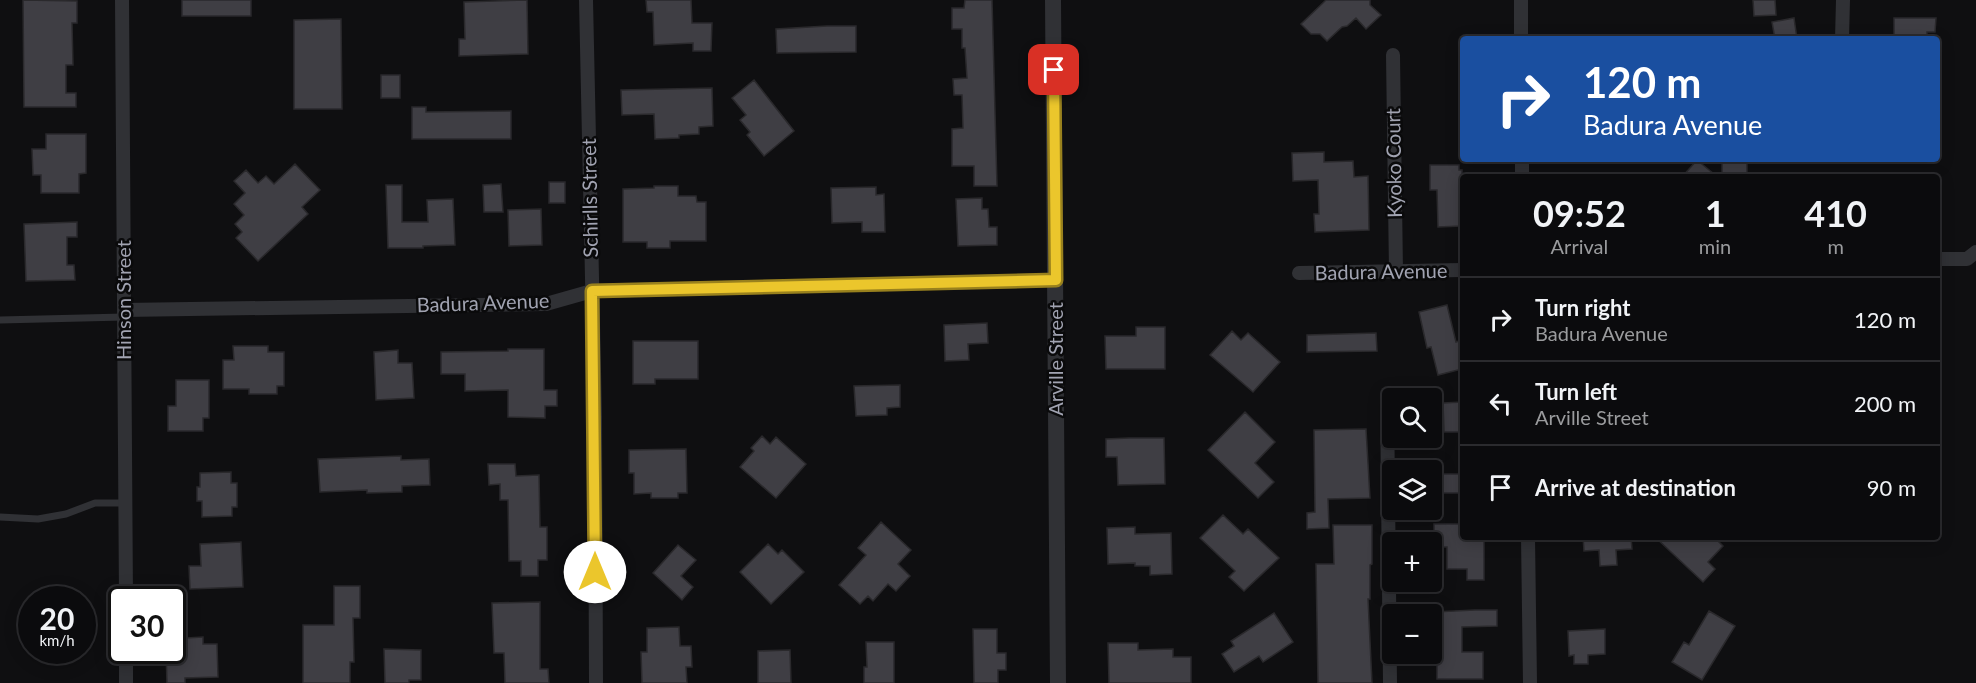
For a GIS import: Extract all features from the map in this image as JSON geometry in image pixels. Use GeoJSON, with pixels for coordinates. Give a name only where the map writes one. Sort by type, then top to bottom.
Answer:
{"type":"FeatureCollection","features":[{"type":"Feature","properties":{"kind":"street","name":"Hinson Street"},"geometry":{"type":"LineString","coordinates":[[122,0],[126,586]]}},
{"type":"Feature","properties":{"kind":"street","name":"Schirlls Street"},"geometry":{"type":"LineString","coordinates":[[586,0],[596,683]]}},
{"type":"Feature","properties":{"kind":"street","name":"Arville Street"},"geometry":{"type":"LineString","coordinates":[[1053,0],[1058,683]]}},
{"type":"Feature","properties":{"kind":"street"},"geometry":{"type":"LineString","coordinates":[[1521,0],[1521,36]]}},
{"type":"Feature","properties":{"kind":"street"},"geometry":{"type":"LineString","coordinates":[[1842,36],[1843,0]]}},
{"type":"Feature","properties":{"kind":"street","name":"Kyoko Court"},"geometry":{"type":"LineString","coordinates":[[1393,55],[1396,272]]}},
{"type":"Feature","properties":{"kind":"street"},"geometry":{"type":"LineString","coordinates":[[1940,259],[1967,259],[1976,252]]}},
{"type":"Feature","properties":{"kind":"street","name":"Badura Avenue"},"geometry":{"type":"LineString","coordinates":[[1299,273],[1460,270]]}},
{"type":"Feature","properties":{"kind":"street","name":"Badura Avenue"},"geometry":{"type":"LineString","coordinates":[[124,314],[546,304],[592,291],[1056,280]]}},
{"type":"Feature","properties":{"kind":"street"},"geometry":{"type":"LineString","coordinates":[[1388,448],[1390,683]]}},
{"type":"Feature","properties":{"kind":"street"},"geometry":{"type":"LineString","coordinates":[[1528,540],[1530,683]]}},
{"type":"Feature","properties":{"kind":"street"},"geometry":{"type":"LineString","coordinates":[[126,664],[126,683]]}},
{"type":"Feature","properties":{"kind":"lane"},"geometry":{"type":"LineString","coordinates":[[0,320],[124,314]]}},
{"type":"Feature","properties":{"kind":"lane"},"geometry":{"type":"LineString","coordinates":[[0,517],[38,519],[66,514],[95,503],[126,503]]}},
{"type":"Feature","properties":{"kind":"building"},"geometry":{"type":"Polygon","coordinates":[[[23,0],[77,1],[77,23],[72,23],[73,65],[66,65],[66,93],[76,93],[76,107],[24,107],[23,0]]]}},
{"type":"Feature","properties":{"kind":"building"},"geometry":{"type":"Polygon","coordinates":[[[182,0],[251,0],[251,16],[182,16],[182,0]]]}},
{"type":"Feature","properties":{"kind":"building"},"geometry":{"type":"Polygon","coordinates":[[[527,0],[528,54],[459,56],[459,39],[465,39],[464,2],[527,0]]]}},
{"type":"Feature","properties":{"kind":"building"},"geometry":{"type":"Polygon","coordinates":[[[646,0],[691,0],[692,23],[712,23],[711,51],[693,51],[693,43],[654,45],[653,12],[647,12],[646,0]]]}},
{"type":"Feature","properties":{"kind":"building"},"geometry":{"type":"Polygon","coordinates":[[[965,0],[992,0],[997,186],[974,186],[974,166],[952,166],[952,129],[963,128],[962,95],[954,95],[953,79],[967,78],[965,48],[962,48],[962,29],[952,29],[952,8],[964,8],[965,0]]]}},
{"type":"Feature","properties":{"kind":"building"},"geometry":{"type":"Polygon","coordinates":[[[1326,0],[1370,0],[1370,5],[1381,15],[1366,29],[1356,18],[1327,41],[1320,34],[1311,34],[1301,24],[1326,0]]]}},
{"type":"Feature","properties":{"kind":"building"},"geometry":{"type":"Polygon","coordinates":[[[1753,0],[1775,0],[1776,15],[1754,16],[1753,0]]]}},
{"type":"Feature","properties":{"kind":"building"},"geometry":{"type":"Polygon","coordinates":[[[1794,18],[1797,36],[1774,36],[1772,22],[1794,18]]]}},
{"type":"Feature","properties":{"kind":"building"},"geometry":{"type":"Polygon","coordinates":[[[1894,18],[1936,18],[1935,32],[1927,32],[1927,36],[1894,36],[1894,18]]]}},
{"type":"Feature","properties":{"kind":"building"},"geometry":{"type":"Polygon","coordinates":[[[341,19],[342,109],[294,109],[294,20],[341,19]]]}},
{"type":"Feature","properties":{"kind":"building"},"geometry":{"type":"Polygon","coordinates":[[[856,26],[856,52],[777,53],[776,29],[856,26]]]}},
{"type":"Feature","properties":{"kind":"building"},"geometry":{"type":"Polygon","coordinates":[[[381,75],[400,75],[400,98],[381,98],[381,75]]]}},
{"type":"Feature","properties":{"kind":"building"},"geometry":{"type":"Polygon","coordinates":[[[754,80],[794,131],[764,156],[747,135],[750,132],[740,120],[746,115],[732,98],[754,80]]]}},
{"type":"Feature","properties":{"kind":"building"},"geometry":{"type":"Polygon","coordinates":[[[712,88],[713,126],[699,127],[699,134],[655,139],[654,114],[622,115],[621,90],[712,88]]]}},
{"type":"Feature","properties":{"kind":"building"},"geometry":{"type":"Polygon","coordinates":[[[412,107],[426,107],[426,112],[511,111],[511,139],[412,139],[412,107]]]}},
{"type":"Feature","properties":{"kind":"building"},"geometry":{"type":"Polygon","coordinates":[[[46,134],[86,134],[86,173],[79,174],[79,193],[41,193],[41,175],[33,175],[32,149],[46,149],[46,134]]]}},
{"type":"Feature","properties":{"kind":"building"},"geometry":{"type":"Polygon","coordinates":[[[1324,152],[1324,162],[1353,161],[1354,177],[1368,176],[1369,230],[1315,232],[1314,214],[1319,214],[1318,180],[1293,181],[1292,153],[1324,152]]]}},
{"type":"Feature","properties":{"kind":"building"},"geometry":{"type":"Polygon","coordinates":[[[1695,162],[1699,162],[1714,174],[1685,174],[1695,162]]]}},
{"type":"Feature","properties":{"kind":"building"},"geometry":{"type":"Polygon","coordinates":[[[1722,162],[1747,162],[1747,174],[1722,174],[1722,162]]]}},
{"type":"Feature","properties":{"kind":"building"},"geometry":{"type":"Polygon","coordinates":[[[295,164],[320,190],[302,207],[308,214],[258,261],[236,238],[242,232],[235,224],[244,215],[234,204],[245,193],[234,181],[246,170],[258,183],[266,176],[274,184],[295,164]]]}},
{"type":"Feature","properties":{"kind":"building"},"geometry":{"type":"Polygon","coordinates":[[[1430,165],[1459,165],[1459,170],[1462,170],[1460,174],[1460,226],[1438,227],[1437,190],[1430,190],[1430,165]]]}},
{"type":"Feature","properties":{"kind":"building"},"geometry":{"type":"Polygon","coordinates":[[[549,182],[565,182],[565,203],[549,203],[549,182]]]}},
{"type":"Feature","properties":{"kind":"building"},"geometry":{"type":"Polygon","coordinates":[[[501,184],[503,212],[484,212],[483,185],[501,184]]]}},
{"type":"Feature","properties":{"kind":"building"},"geometry":{"type":"Polygon","coordinates":[[[386,185],[402,185],[402,222],[428,222],[427,200],[453,199],[455,245],[388,248],[386,185]]]}},
{"type":"Feature","properties":{"kind":"building"},"geometry":{"type":"Polygon","coordinates":[[[654,186],[678,186],[678,196],[696,196],[697,202],[706,202],[706,241],[670,241],[670,248],[647,248],[647,242],[623,242],[623,189],[654,188],[654,186]]]}},
{"type":"Feature","properties":{"kind":"building"},"geometry":{"type":"Polygon","coordinates":[[[876,187],[876,195],[884,194],[885,232],[862,232],[862,222],[832,223],[831,188],[876,187]]]}},
{"type":"Feature","properties":{"kind":"building"},"geometry":{"type":"Polygon","coordinates":[[[982,198],[982,209],[988,209],[989,227],[997,227],[997,245],[958,246],[956,199],[982,198]]]}},
{"type":"Feature","properties":{"kind":"building"},"geometry":{"type":"Polygon","coordinates":[[[541,209],[542,245],[509,246],[508,210],[541,209]]]}},
{"type":"Feature","properties":{"kind":"building"},"geometry":{"type":"Polygon","coordinates":[[[77,222],[77,237],[67,237],[67,265],[74,265],[75,280],[26,281],[24,224],[77,222]]]}},
{"type":"Feature","properties":{"kind":"building"},"geometry":{"type":"Polygon","coordinates":[[[1447,305],[1456,342],[1460,341],[1460,370],[1438,375],[1431,347],[1427,348],[1419,312],[1447,305]]]}},
{"type":"Feature","properties":{"kind":"building"},"geometry":{"type":"Polygon","coordinates":[[[987,323],[988,343],[968,344],[969,360],[945,361],[944,325],[987,323]]]}},
{"type":"Feature","properties":{"kind":"building"},"geometry":{"type":"Polygon","coordinates":[[[1136,327],[1165,327],[1165,369],[1106,369],[1105,336],[1136,336],[1136,327]]]}},
{"type":"Feature","properties":{"kind":"building"},"geometry":{"type":"Polygon","coordinates":[[[1232,331],[1241,340],[1248,333],[1280,362],[1253,392],[1210,355],[1232,331]]]}},
{"type":"Feature","properties":{"kind":"building"},"geometry":{"type":"Polygon","coordinates":[[[1376,333],[1377,351],[1307,352],[1307,335],[1376,333]]]}},
{"type":"Feature","properties":{"kind":"building"},"geometry":{"type":"Polygon","coordinates":[[[633,341],[698,341],[698,379],[655,379],[655,384],[633,384],[633,341]]]}},
{"type":"Feature","properties":{"kind":"building"},"geometry":{"type":"Polygon","coordinates":[[[233,346],[268,346],[268,352],[284,352],[284,386],[277,386],[277,394],[249,394],[249,389],[223,389],[223,360],[234,360],[233,346]]]}},
{"type":"Feature","properties":{"kind":"building"},"geometry":{"type":"Polygon","coordinates":[[[508,349],[544,349],[544,390],[557,390],[557,406],[545,406],[545,418],[508,417],[508,390],[465,391],[465,374],[441,374],[441,352],[508,351],[508,349]]]}},
{"type":"Feature","properties":{"kind":"building"},"geometry":{"type":"Polygon","coordinates":[[[398,350],[398,363],[412,363],[414,398],[376,400],[374,352],[398,350]]]}},
{"type":"Feature","properties":{"kind":"building"},"geometry":{"type":"Polygon","coordinates":[[[176,380],[209,380],[209,418],[203,418],[203,431],[168,431],[168,406],[176,406],[176,380]]]}},
{"type":"Feature","properties":{"kind":"building"},"geometry":{"type":"Polygon","coordinates":[[[900,385],[900,407],[887,408],[887,415],[856,416],[854,386],[900,385]]]}},
{"type":"Feature","properties":{"kind":"building"},"geometry":{"type":"Polygon","coordinates":[[[1460,402],[1460,432],[1444,432],[1443,403],[1460,402]]]}},
{"type":"Feature","properties":{"kind":"building"},"geometry":{"type":"Polygon","coordinates":[[[1245,412],[1275,442],[1255,463],[1274,482],[1258,498],[1208,450],[1245,412]]]}},
{"type":"Feature","properties":{"kind":"building"},"geometry":{"type":"Polygon","coordinates":[[[1366,429],[1370,498],[1328,499],[1329,528],[1307,529],[1307,513],[1315,512],[1314,430],[1366,429]]]}},
{"type":"Feature","properties":{"kind":"building"},"geometry":{"type":"Polygon","coordinates":[[[762,436],[770,444],[776,437],[806,464],[776,498],[740,467],[754,451],[751,448],[762,436]]]}},
{"type":"Feature","properties":{"kind":"building"},"geometry":{"type":"Polygon","coordinates":[[[1164,438],[1165,484],[1118,485],[1117,457],[1106,457],[1106,439],[1164,438]]]}},
{"type":"Feature","properties":{"kind":"building"},"geometry":{"type":"Polygon","coordinates":[[[686,449],[687,493],[678,493],[678,498],[651,498],[651,493],[634,494],[634,473],[629,473],[629,450],[686,449]]]}},
{"type":"Feature","properties":{"kind":"building"},"geometry":{"type":"Polygon","coordinates":[[[401,456],[401,460],[429,459],[430,485],[402,486],[402,492],[367,493],[367,490],[320,492],[318,459],[401,456]]]}},
{"type":"Feature","properties":{"kind":"building"},"geometry":{"type":"Polygon","coordinates":[[[488,464],[515,464],[516,476],[539,475],[540,527],[547,527],[547,560],[538,560],[538,576],[521,576],[521,561],[509,561],[508,500],[500,500],[500,484],[489,485],[488,464]]]}},
{"type":"Feature","properties":{"kind":"building"},"geometry":{"type":"Polygon","coordinates":[[[231,472],[231,483],[237,483],[237,507],[232,507],[232,516],[202,517],[202,501],[197,501],[200,473],[231,472]]]}},
{"type":"Feature","properties":{"kind":"building"},"geometry":{"type":"Polygon","coordinates":[[[1442,474],[1460,474],[1460,493],[1442,493],[1442,474]]]}},
{"type":"Feature","properties":{"kind":"building"},"geometry":{"type":"Polygon","coordinates":[[[1223,515],[1243,534],[1248,529],[1279,558],[1244,591],[1229,577],[1235,571],[1200,538],[1223,515]]]}},
{"type":"Feature","properties":{"kind":"building"},"geometry":{"type":"Polygon","coordinates":[[[881,522],[911,550],[898,564],[910,576],[896,591],[888,584],[873,601],[868,596],[860,604],[839,585],[866,555],[858,548],[881,522]]]}},
{"type":"Feature","properties":{"kind":"building"},"geometry":{"type":"Polygon","coordinates":[[[1434,524],[1460,524],[1460,540],[1484,540],[1484,580],[1467,580],[1467,569],[1447,569],[1447,547],[1442,547],[1442,532],[1434,532],[1434,524]]]}},
{"type":"Feature","properties":{"kind":"building"},"geometry":{"type":"Polygon","coordinates":[[[1333,525],[1372,525],[1372,564],[1370,565],[1370,599],[1368,599],[1372,683],[1318,683],[1316,564],[1334,564],[1333,525]]]}},
{"type":"Feature","properties":{"kind":"building"},"geometry":{"type":"Polygon","coordinates":[[[1135,527],[1135,534],[1171,533],[1172,574],[1150,575],[1150,566],[1135,566],[1135,563],[1108,564],[1107,528],[1135,527]]]}},
{"type":"Feature","properties":{"kind":"building"},"geometry":{"type":"Polygon","coordinates":[[[1583,540],[1631,540],[1632,549],[1616,550],[1617,565],[1600,566],[1599,550],[1584,551],[1583,540]]]}},
{"type":"Feature","properties":{"kind":"building"},"geometry":{"type":"Polygon","coordinates":[[[1658,540],[1717,540],[1723,546],[1708,562],[1715,569],[1703,582],[1658,540]]]}},
{"type":"Feature","properties":{"kind":"building"},"geometry":{"type":"Polygon","coordinates":[[[241,542],[243,587],[190,589],[189,566],[201,566],[200,544],[241,542]]]}},
{"type":"Feature","properties":{"kind":"building"},"geometry":{"type":"Polygon","coordinates":[[[768,544],[778,554],[782,550],[804,572],[771,604],[740,572],[768,544]]]}},
{"type":"Feature","properties":{"kind":"building"},"geometry":{"type":"Polygon","coordinates":[[[678,545],[696,560],[681,576],[693,587],[682,600],[653,573],[678,545]]]}},
{"type":"Feature","properties":{"kind":"building"},"geometry":{"type":"Polygon","coordinates":[[[334,586],[360,586],[360,618],[353,618],[354,662],[350,662],[350,683],[303,683],[303,625],[334,625],[334,586]]]}},
{"type":"Feature","properties":{"kind":"building"},"geometry":{"type":"Polygon","coordinates":[[[540,602],[540,669],[548,669],[549,683],[505,683],[504,653],[494,653],[492,603],[540,602]]]}},
{"type":"Feature","properties":{"kind":"building"},"geometry":{"type":"Polygon","coordinates":[[[1497,610],[1497,626],[1462,627],[1462,652],[1483,652],[1483,679],[1437,679],[1437,664],[1442,664],[1442,612],[1497,610]]]}},
{"type":"Feature","properties":{"kind":"building"},"geometry":{"type":"Polygon","coordinates":[[[1709,611],[1735,626],[1702,680],[1672,662],[1684,642],[1689,645],[1709,611]]]}},
{"type":"Feature","properties":{"kind":"building"},"geometry":{"type":"Polygon","coordinates":[[[1274,613],[1293,642],[1263,662],[1259,656],[1234,672],[1222,654],[1234,646],[1231,641],[1274,613]]]}},
{"type":"Feature","properties":{"kind":"building"},"geometry":{"type":"Polygon","coordinates":[[[679,627],[680,646],[691,646],[692,667],[686,667],[687,683],[642,683],[641,652],[647,652],[647,628],[679,627]]]}},
{"type":"Feature","properties":{"kind":"building"},"geometry":{"type":"Polygon","coordinates":[[[973,629],[997,629],[997,653],[1006,653],[1006,670],[998,670],[998,683],[974,683],[973,629]]]}},
{"type":"Feature","properties":{"kind":"building"},"geometry":{"type":"Polygon","coordinates":[[[1605,629],[1605,654],[1588,655],[1588,664],[1574,664],[1574,655],[1569,656],[1568,631],[1605,629]]]}},
{"type":"Feature","properties":{"kind":"building"},"geometry":{"type":"Polygon","coordinates":[[[203,637],[203,644],[217,644],[218,677],[185,678],[185,683],[167,683],[166,664],[186,664],[186,638],[203,637]]]}},
{"type":"Feature","properties":{"kind":"building"},"geometry":{"type":"Polygon","coordinates":[[[866,642],[894,642],[894,683],[864,683],[864,667],[867,667],[866,642]]]}},
{"type":"Feature","properties":{"kind":"building"},"geometry":{"type":"Polygon","coordinates":[[[1108,643],[1138,643],[1138,650],[1173,649],[1173,657],[1191,657],[1191,683],[1109,683],[1108,643]]]}},
{"type":"Feature","properties":{"kind":"building"},"geometry":{"type":"Polygon","coordinates":[[[384,649],[421,650],[421,680],[409,680],[409,683],[385,683],[384,649]]]}},
{"type":"Feature","properties":{"kind":"building"},"geometry":{"type":"Polygon","coordinates":[[[790,650],[791,683],[758,683],[758,651],[790,650]]]}},
{"type":"Feature","properties":{"kind":"route"},"geometry":{"type":"LineString","coordinates":[[595,572],[592,291],[1056,280],[1054,70]]}}]}
